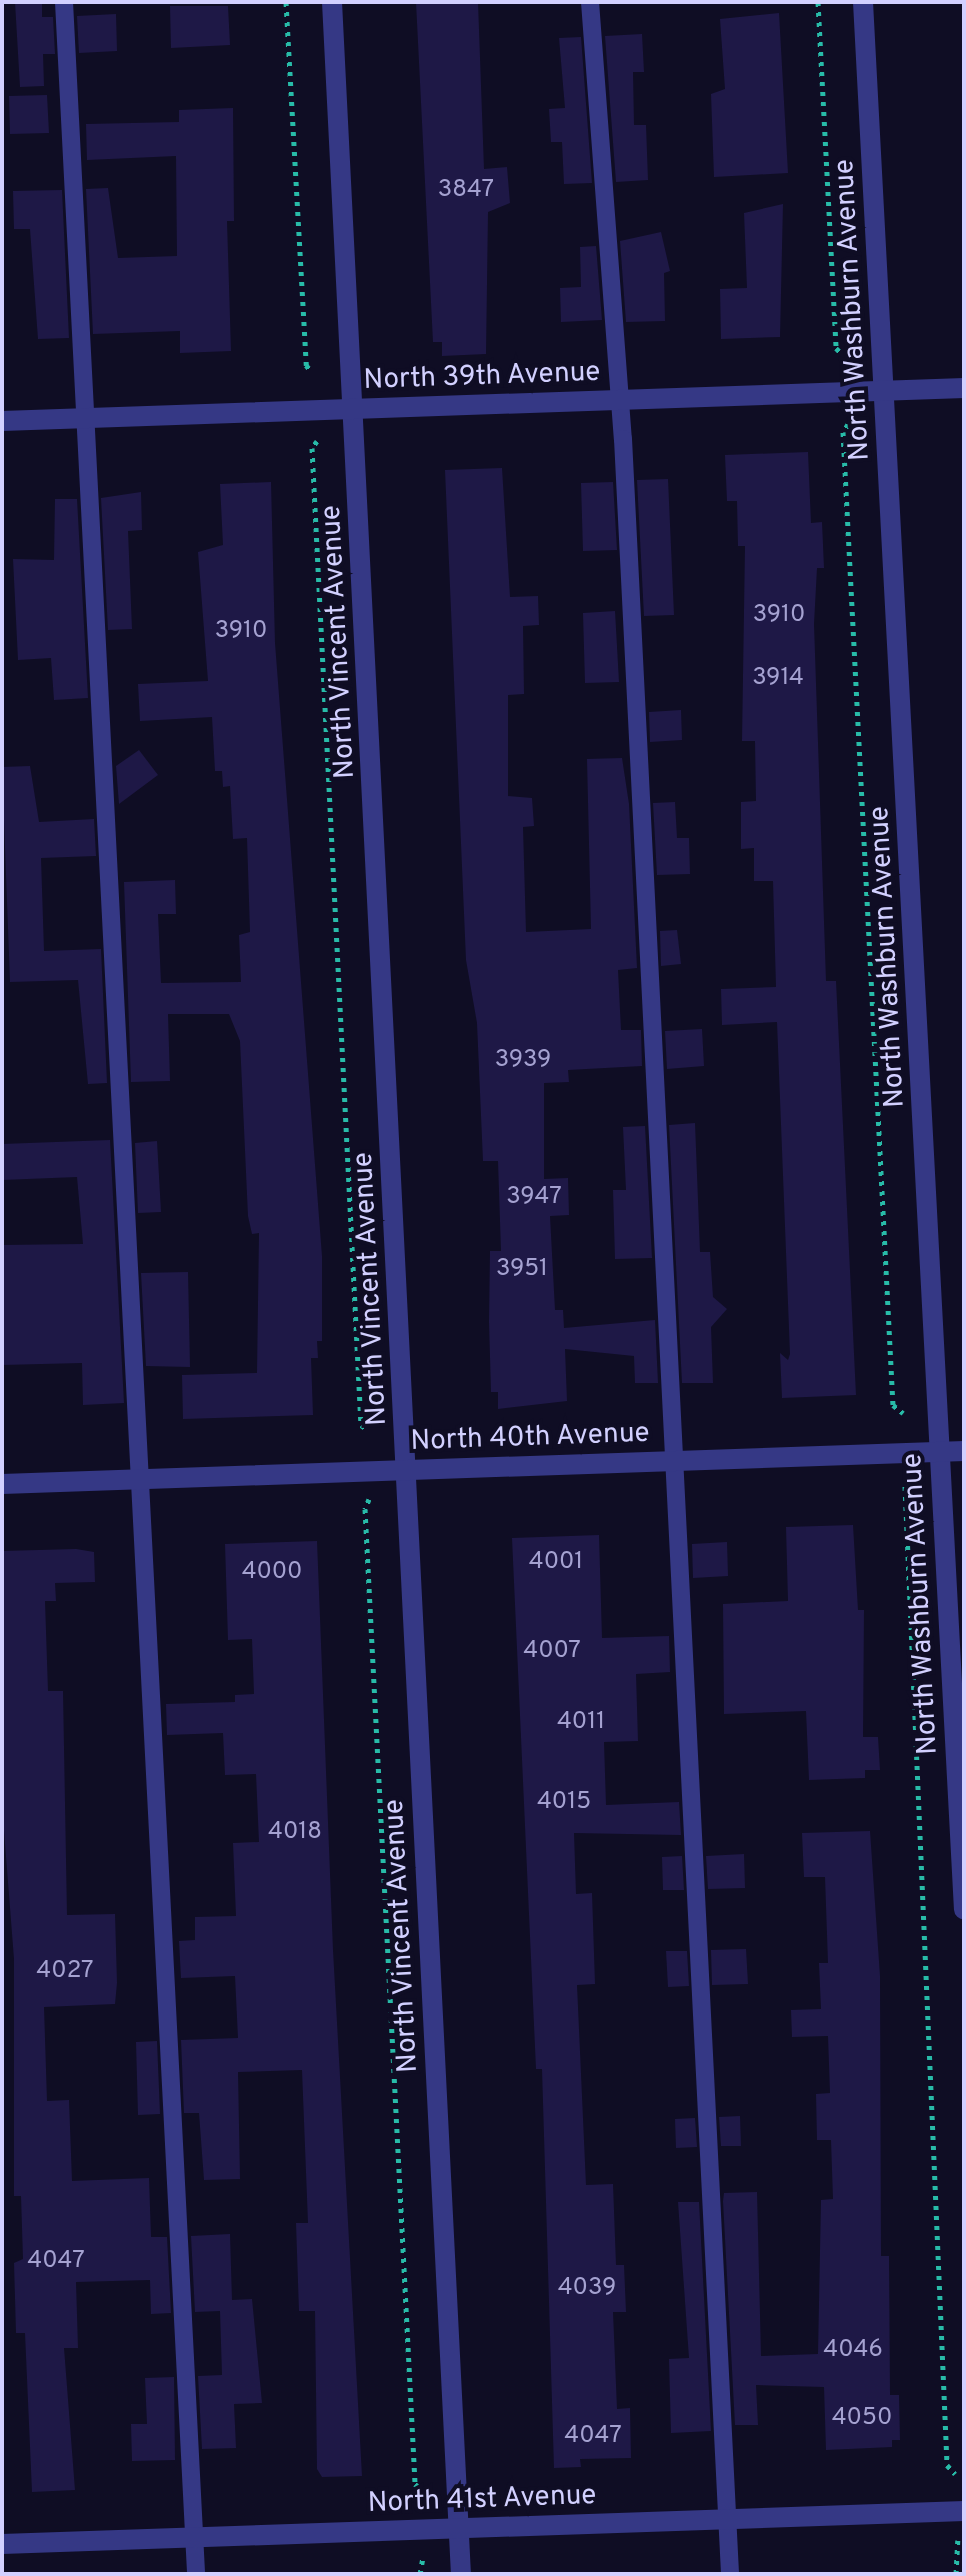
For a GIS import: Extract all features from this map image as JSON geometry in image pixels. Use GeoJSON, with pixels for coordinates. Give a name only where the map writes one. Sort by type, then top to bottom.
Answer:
{"type":"FeatureCollection","features":[{"type":"Feature","properties":{"kind":"street","name":"North Vincent Avenue"},"geometry":{"type":"LineString","coordinates":[[332,2],[355,409],[461,2574]]}},
{"type":"Feature","properties":{"kind":"street","name":"North Washburn Avenue"},"geometry":{"type":"LineString","coordinates":[[863,2],[886,390],[964,1909]]}},
{"type":"Feature","properties":{"kind":"street","name":"North 39th Avenue"},"geometry":{"type":"LineString","coordinates":[[2,421],[964,388]]}},
{"type":"Feature","properties":{"kind":"street","name":"North 40th Avenue"},"geometry":{"type":"LineString","coordinates":[[2,1484],[964,1451]]}},
{"type":"Feature","properties":{"kind":"street","name":"North 41st Avenue"},"geometry":{"type":"LineString","coordinates":[[2,2544],[964,2511]]}},
{"type":"Feature","properties":{"kind":"lane"},"geometry":{"type":"LineString","coordinates":[[64,2],[196,2574]]}},
{"type":"Feature","properties":{"kind":"lane"},"geometry":{"type":"LineString","coordinates":[[590,2],[621,400],[730,2574]]}},
{"type":"Feature","properties":{"kind":"path"},"geometry":{"type":"LineString","coordinates":[[286,2],[306,365],[312,372]]}},
{"type":"Feature","properties":{"kind":"path"},"geometry":{"type":"LineString","coordinates":[[818,2],[836,348],[841,353]]}},
{"type":"Feature","properties":{"kind":"path"},"geometry":{"type":"LineString","coordinates":[[848,424],[843,432],[893,1405],[903,1413]]}},
{"type":"Feature","properties":{"kind":"path"},"geometry":{"type":"LineString","coordinates":[[317,441],[312,448],[361,1425],[368,1430]]}},
{"type":"Feature","properties":{"kind":"path"},"geometry":{"type":"LineString","coordinates":[[905,1486],[947,2465],[955,2474]]}},
{"type":"Feature","properties":{"kind":"path"},"geometry":{"type":"LineString","coordinates":[[370,1498],[365,1509],[415,2484],[422,2490]]}},
{"type":"Feature","properties":{"kind":"path"},"geometry":{"type":"LineString","coordinates":[[956,2574],[958,2540]]}},
{"type":"Feature","properties":{"kind":"path"},"geometry":{"type":"LineString","coordinates":[[420,2574],[423,2557]]}},
{"type":"Feature","properties":{"kind":"building"},"geometry":{"type":"Polygon","coordinates":[[[15,2],[42,2],[42,17],[53,17],[55,54],[43,54],[44,86],[20,87],[15,2]]]}},
{"type":"Feature","properties":{"kind":"building"},"geometry":{"type":"Polygon","coordinates":[[[416,2],[478,2],[484,169],[507,167],[510,203],[488,212],[486,354],[442,356],[442,342],[433,342],[416,2]]]}},
{"type":"Feature","properties":{"kind":"building"},"geometry":{"type":"Polygon","coordinates":[[[170,6],[228,6],[230,45],[171,48],[170,6]]]}},
{"type":"Feature","properties":{"kind":"building"},"geometry":{"type":"Polygon","coordinates":[[[779,13],[788,173],[714,177],[711,94],[725,89],[720,19],[779,13]]]}},
{"type":"Feature","properties":{"kind":"building"},"geometry":{"type":"Polygon","coordinates":[[[116,14],[117,51],[79,53],[77,16],[116,14]]]}},
{"type":"Feature","properties":{"kind":"building"},"geometry":{"type":"Polygon","coordinates":[[[642,34],[644,72],[633,72],[634,125],[646,125],[648,180],[616,182],[605,36],[642,34]]]}},
{"type":"Feature","properties":{"kind":"building"},"geometry":{"type":"Polygon","coordinates":[[[581,37],[592,183],[564,184],[562,142],[551,142],[549,109],[565,108],[559,38],[581,37]]]}},
{"type":"Feature","properties":{"kind":"building"},"geometry":{"type":"Polygon","coordinates":[[[47,95],[49,133],[10,134],[9,96],[47,95]]]}},
{"type":"Feature","properties":{"kind":"building"},"geometry":{"type":"Polygon","coordinates":[[[233,108],[234,221],[227,221],[231,351],[180,353],[180,331],[93,334],[86,189],[108,188],[118,258],[177,256],[176,156],[87,160],[86,124],[179,122],[179,110],[233,108]]]}},
{"type":"Feature","properties":{"kind":"building"},"geometry":{"type":"Polygon","coordinates":[[[62,190],[69,338],[38,339],[30,229],[14,229],[13,191],[62,190]]]}},
{"type":"Feature","properties":{"kind":"building"},"geometry":{"type":"Polygon","coordinates":[[[783,204],[780,337],[721,339],[720,289],[747,288],[744,213],[783,204]]]}},
{"type":"Feature","properties":{"kind":"building"},"geometry":{"type":"Polygon","coordinates":[[[661,232],[670,271],[664,273],[665,321],[626,322],[620,241],[661,232]]]}},
{"type":"Feature","properties":{"kind":"building"},"geometry":{"type":"Polygon","coordinates":[[[596,246],[602,320],[561,322],[560,288],[581,287],[580,247],[596,246]]]}},
{"type":"Feature","properties":{"kind":"building"},"geometry":{"type":"Polygon","coordinates":[[[808,452],[811,523],[822,522],[824,568],[817,568],[814,624],[826,981],[836,981],[856,1395],[782,1398],[780,1353],[788,1360],[790,1354],[777,1022],[722,1025],[721,989],[776,987],[773,881],[754,881],[754,848],[741,849],[741,802],[756,801],[755,741],[742,741],[745,546],[738,546],[737,501],[727,501],[725,455],[808,452]]]}},
{"type":"Feature","properties":{"kind":"building"},"geometry":{"type":"Polygon","coordinates":[[[502,468],[510,597],[538,596],[539,625],[523,626],[524,694],[508,695],[508,796],[532,798],[534,826],[523,827],[526,932],[591,929],[587,759],[622,758],[629,804],[637,968],[618,970],[621,1030],[641,1030],[642,1066],[568,1070],[569,1082],[544,1083],[544,1179],[568,1178],[569,1215],[550,1216],[555,1310],[563,1310],[564,1328],[655,1320],[658,1383],[635,1383],[634,1356],[565,1349],[567,1401],[498,1409],[498,1392],[491,1392],[489,1322],[490,1251],[501,1251],[498,1161],[483,1161],[477,1023],[466,960],[445,470],[502,468]]]}},
{"type":"Feature","properties":{"kind":"building"},"geometry":{"type":"Polygon","coordinates":[[[668,479],[674,615],[644,616],[637,480],[668,479]]]}},
{"type":"Feature","properties":{"kind":"building"},"geometry":{"type":"Polygon","coordinates":[[[271,482],[275,643],[322,1256],[322,1341],[317,1341],[318,1358],[311,1358],[313,1415],[183,1419],[182,1375],[257,1373],[259,1233],[252,1234],[248,1216],[240,1041],[229,1014],[168,1014],[170,1081],[131,1082],[124,882],[175,880],[176,914],[158,914],[161,983],[241,982],[239,935],[250,932],[247,838],[233,839],[230,786],[223,787],[222,771],[215,771],[212,717],[140,721],[138,684],[208,681],[198,552],[223,545],[220,484],[271,482]]]}},
{"type":"Feature","properties":{"kind":"building"},"geometry":{"type":"Polygon","coordinates":[[[613,482],[617,550],[583,551],[581,483],[613,482]]]}},
{"type":"Feature","properties":{"kind":"building"},"geometry":{"type":"Polygon","coordinates":[[[141,492],[142,530],[128,531],[132,629],[108,630],[101,498],[141,492]]]}},
{"type":"Feature","properties":{"kind":"building"},"geometry":{"type":"Polygon","coordinates":[[[55,499],[77,499],[88,698],[54,700],[51,658],[18,660],[13,559],[54,560],[55,499]]]}},
{"type":"Feature","properties":{"kind":"building"},"geometry":{"type":"Polygon","coordinates":[[[615,611],[619,682],[585,683],[583,613],[615,611]]]}},
{"type":"Feature","properties":{"kind":"building"},"geometry":{"type":"Polygon","coordinates":[[[681,710],[682,740],[650,742],[649,712],[681,710]]]}},
{"type":"Feature","properties":{"kind":"building"},"geometry":{"type":"Polygon","coordinates":[[[139,750],[158,775],[119,804],[116,766],[139,750]]]}},
{"type":"Feature","properties":{"kind":"building"},"geometry":{"type":"Polygon","coordinates":[[[30,766],[39,822],[94,819],[96,856],[41,858],[44,951],[101,949],[107,1083],[88,1084],[78,980],[10,982],[2,767],[30,766]]]}},
{"type":"Feature","properties":{"kind":"building"},"geometry":{"type":"Polygon","coordinates":[[[675,802],[677,838],[689,838],[690,874],[657,875],[653,803],[675,802]]]}},
{"type":"Feature","properties":{"kind":"building"},"geometry":{"type":"Polygon","coordinates":[[[677,930],[681,964],[661,966],[660,931],[677,930]]]}},
{"type":"Feature","properties":{"kind":"building"},"geometry":{"type":"Polygon","coordinates":[[[702,1029],[704,1066],[667,1069],[665,1031],[702,1029]]]}},
{"type":"Feature","properties":{"kind":"building"},"geometry":{"type":"Polygon","coordinates":[[[695,1123],[700,1252],[710,1252],[713,1297],[727,1309],[711,1327],[713,1383],[682,1383],[669,1125],[695,1123]]]}},
{"type":"Feature","properties":{"kind":"building"},"geometry":{"type":"Polygon","coordinates":[[[645,1126],[652,1258],[615,1259],[613,1190],[626,1190],[623,1127],[645,1126]]]}},
{"type":"Feature","properties":{"kind":"building"},"geometry":{"type":"Polygon","coordinates":[[[110,1140],[124,1403],[83,1405],[82,1363],[2,1365],[2,1245],[83,1244],[77,1177],[2,1180],[2,1144],[110,1140]]]}},
{"type":"Feature","properties":{"kind":"building"},"geometry":{"type":"Polygon","coordinates":[[[157,1141],[161,1212],[138,1213],[135,1143],[157,1141]]]}},
{"type":"Feature","properties":{"kind":"building"},"geometry":{"type":"Polygon","coordinates":[[[188,1272],[190,1367],[146,1366],[141,1273],[188,1272]]]}},
{"type":"Feature","properties":{"kind":"building"},"geometry":{"type":"Polygon","coordinates":[[[853,1525],[858,1610],[864,1610],[863,1737],[878,1737],[880,1770],[865,1770],[865,1778],[809,1780],[806,1711],[724,1714],[723,1604],[788,1601],[786,1527],[853,1525]]]}},
{"type":"Feature","properties":{"kind":"building"},"geometry":{"type":"Polygon","coordinates":[[[599,1535],[602,1638],[669,1636],[670,1672],[636,1674],[638,1741],[604,1742],[606,1805],[679,1802],[681,1835],[574,1833],[576,1894],[592,1893],[595,1984],[577,1985],[586,2185],[613,2184],[616,2265],[624,2265],[626,2312],[613,2312],[617,2409],[630,2408],[631,2458],[580,2459],[581,2467],[554,2468],[542,2069],[536,2069],[512,1538],[599,1535]]]}},
{"type":"Feature","properties":{"kind":"building"},"geometry":{"type":"Polygon","coordinates":[[[317,1541],[333,1950],[362,2476],[322,2477],[317,2469],[315,2311],[299,2311],[296,2223],[308,2223],[302,2070],[238,2072],[240,2179],[204,2180],[199,2113],[184,2113],[181,2040],[238,2038],[235,1976],[181,1978],[179,1941],[195,1940],[195,1917],[236,1916],[233,1843],[259,1842],[256,1774],[225,1775],[223,1733],[167,1735],[166,1704],[235,1702],[235,1695],[254,1694],[252,1639],[228,1640],[225,1544],[317,1541]]]}},
{"type":"Feature","properties":{"kind":"building"},"geometry":{"type":"Polygon","coordinates":[[[727,1542],[728,1576],[693,1578],[692,1544],[727,1542]]]}},
{"type":"Feature","properties":{"kind":"building"},"geometry":{"type":"Polygon","coordinates":[[[76,1549],[94,1552],[95,1582],[55,1583],[56,1601],[45,1601],[48,1691],[63,1691],[67,1915],[115,1914],[117,1983],[115,2004],[44,2007],[47,2101],[69,2100],[72,2181],[149,2178],[151,2237],[167,2237],[171,2313],[151,2314],[150,2280],[76,2282],[78,2348],[64,2348],[75,2490],[32,2492],[25,2333],[16,2333],[14,2263],[23,2259],[21,2196],[14,2196],[14,1959],[2,1805],[2,1551],[76,1549]]]}},
{"type":"Feature","properties":{"kind":"building"},"geometry":{"type":"Polygon","coordinates":[[[870,1831],[880,1976],[881,2256],[889,2256],[890,2395],[899,2395],[900,2440],[892,2440],[892,2447],[826,2450],[824,2387],[756,2385],[758,2425],[735,2425],[723,2201],[724,2193],[757,2192],[761,2356],[818,2354],[821,2200],[833,2199],[831,2140],[817,2140],[816,2094],[830,2093],[828,2036],[792,2037],[791,2010],[821,2009],[819,1963],[828,1963],[825,1877],[804,1877],[802,1833],[870,1831]]]}},
{"type":"Feature","properties":{"kind":"building"},"geometry":{"type":"Polygon","coordinates":[[[744,1854],[745,1888],[708,1889],[706,1856],[744,1854]]]}},
{"type":"Feature","properties":{"kind":"building"},"geometry":{"type":"Polygon","coordinates":[[[682,1856],[684,1890],[663,1890],[662,1857],[682,1856]]]}},
{"type":"Feature","properties":{"kind":"building"},"geometry":{"type":"Polygon","coordinates":[[[746,1949],[748,1984],[712,1985],[711,1950],[746,1949]]]}},
{"type":"Feature","properties":{"kind":"building"},"geometry":{"type":"Polygon","coordinates":[[[666,1951],[687,1951],[689,1986],[668,1987],[666,1951]]]}},
{"type":"Feature","properties":{"kind":"building"},"geometry":{"type":"Polygon","coordinates":[[[157,2041],[160,2114],[138,2115],[136,2042],[157,2041]]]}},
{"type":"Feature","properties":{"kind":"building"},"geometry":{"type":"Polygon","coordinates":[[[740,2116],[741,2146],[721,2146],[719,2117],[740,2116]]]}},
{"type":"Feature","properties":{"kind":"building"},"geometry":{"type":"Polygon","coordinates":[[[695,2118],[697,2147],[676,2148],[675,2119],[695,2118]]]}},
{"type":"Feature","properties":{"kind":"building"},"geometry":{"type":"Polygon","coordinates":[[[678,2202],[699,2202],[711,2431],[671,2433],[669,2359],[689,2358],[678,2202]]]}},
{"type":"Feature","properties":{"kind":"building"},"geometry":{"type":"Polygon","coordinates":[[[230,2234],[232,2300],[252,2299],[262,2403],[234,2404],[236,2448],[202,2449],[198,2376],[222,2375],[220,2311],[195,2312],[191,2236],[230,2234]]]}},
{"type":"Feature","properties":{"kind":"building"},"geometry":{"type":"Polygon","coordinates":[[[174,2377],[175,2460],[132,2461],[131,2424],[147,2424],[145,2378],[174,2377]]]}}]}
